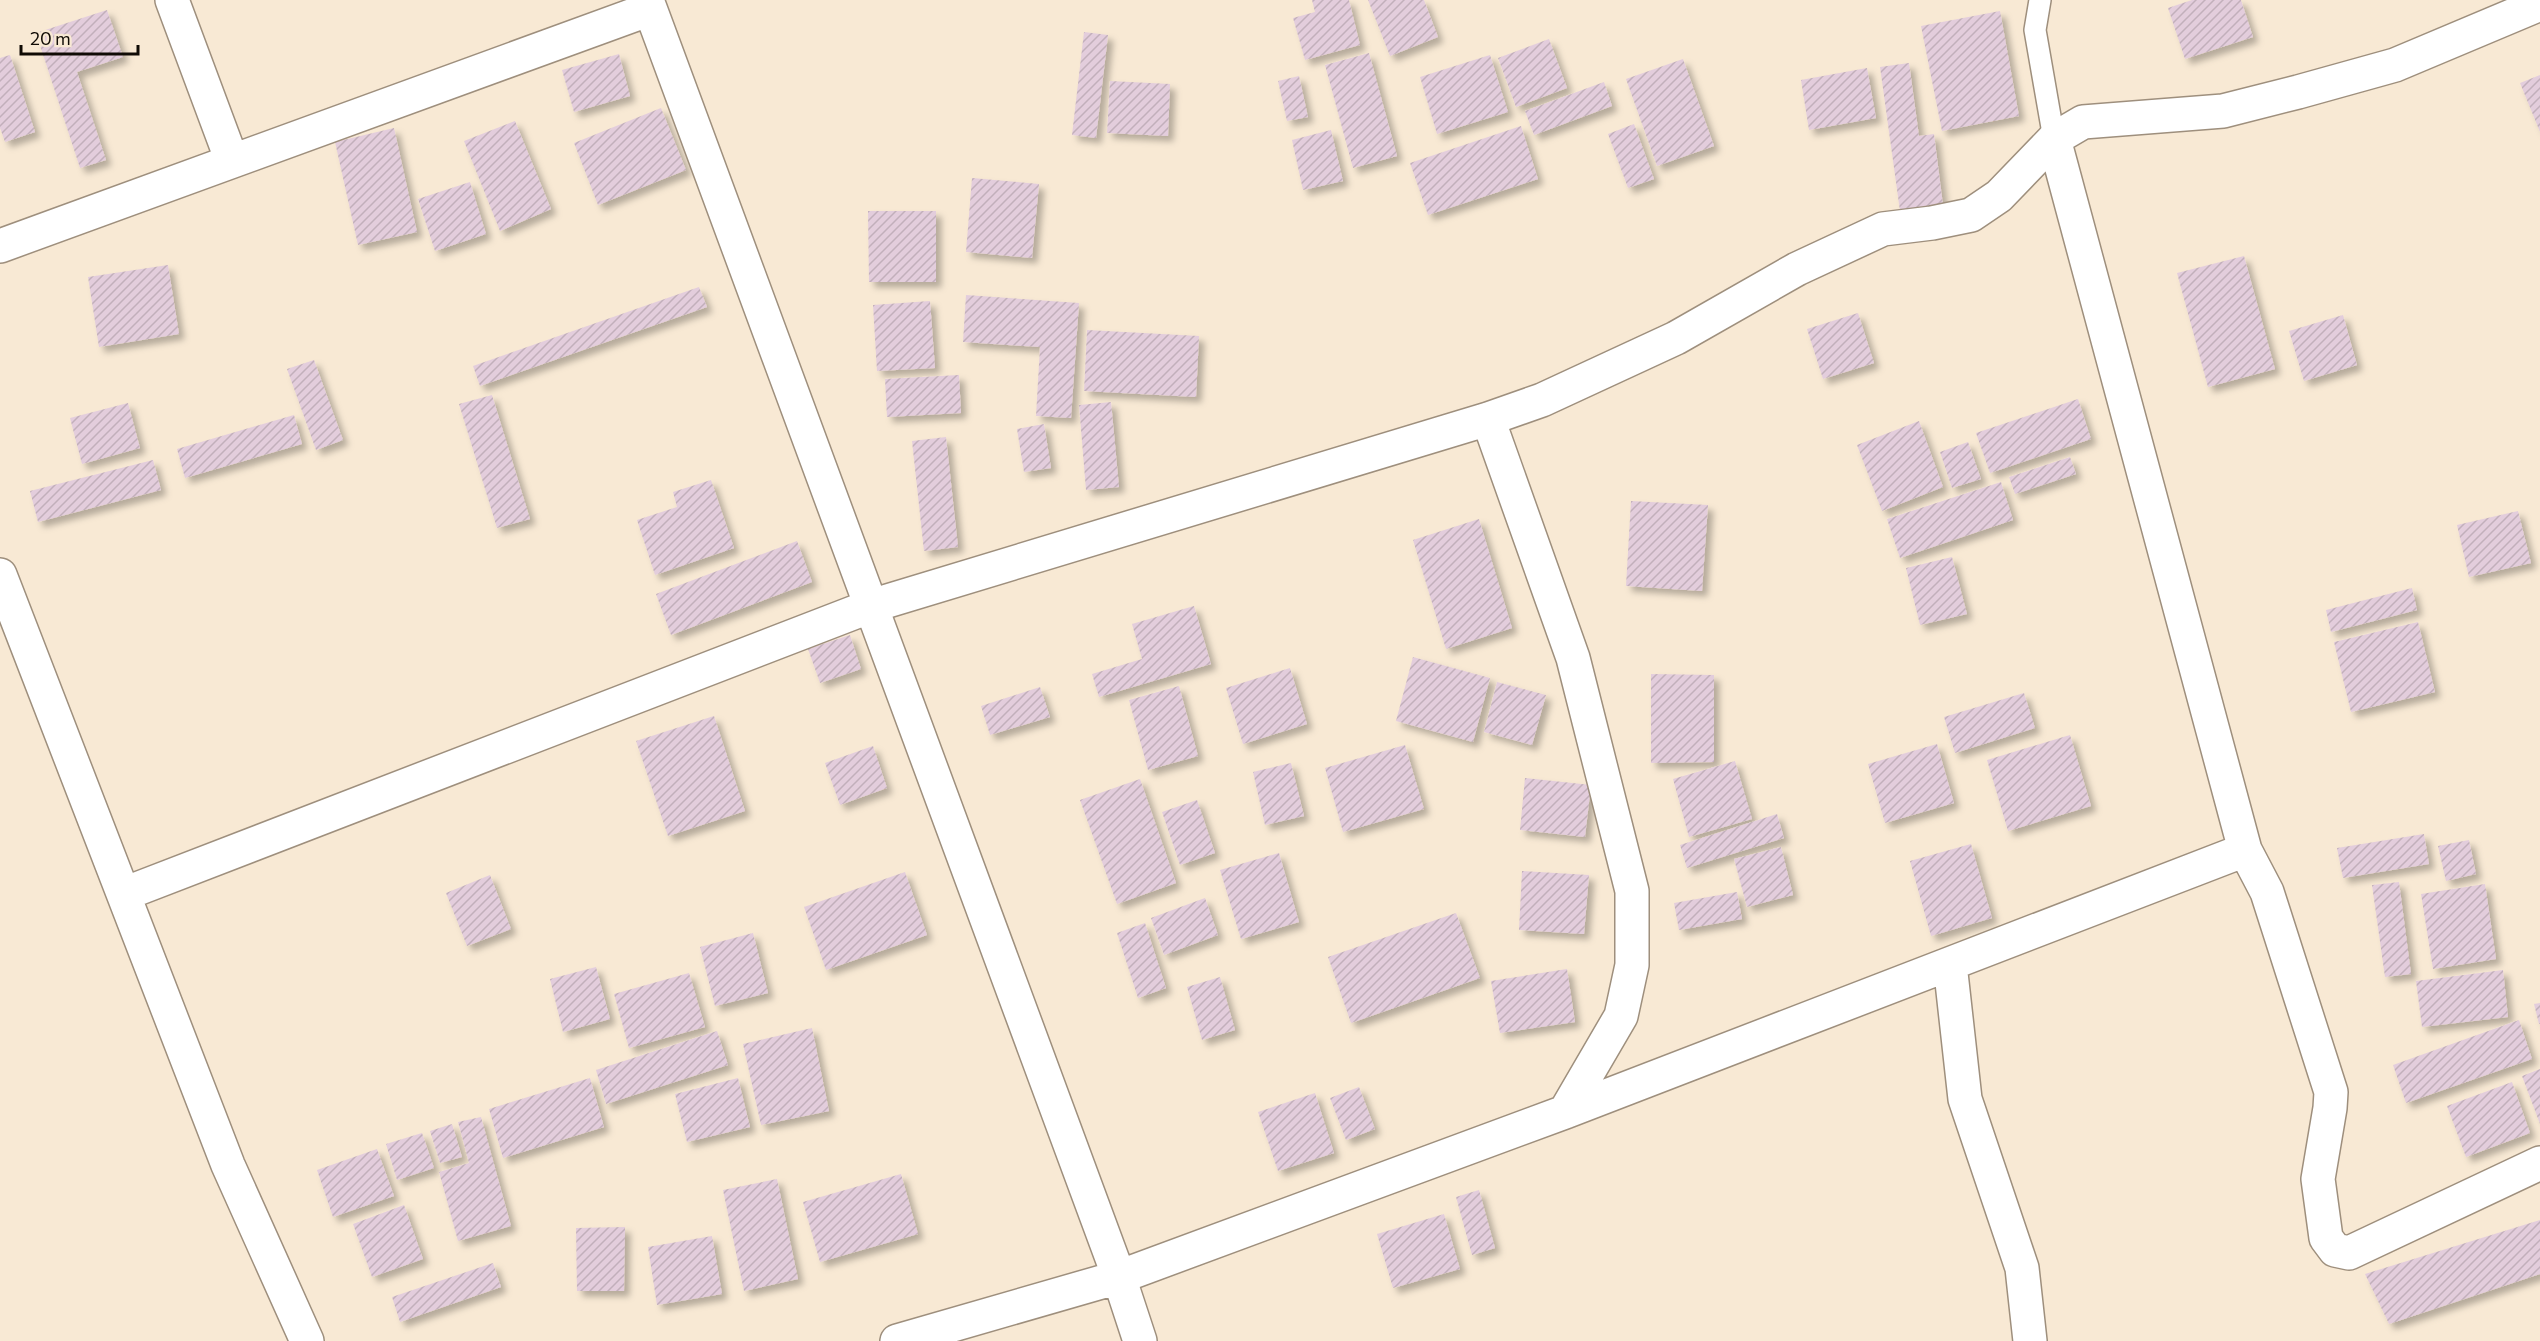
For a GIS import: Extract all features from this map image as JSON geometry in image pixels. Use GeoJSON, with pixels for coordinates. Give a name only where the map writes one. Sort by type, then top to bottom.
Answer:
{"type":"FeatureCollection","features":[{"type":"Feature","properties":{"kind":"street"},"geometry":{"type":"LineString","coordinates":[[172,0],[232,161]]}},
{"type":"Feature","properties":{"kind":"street"},"geometry":{"type":"LineString","coordinates":[[0,246],[649,4],[1119,1277],[1140,1341]]}},
{"type":"Feature","properties":{"kind":"street"},"geometry":{"type":"LineString","coordinates":[[124,894],[871,606],[1488,419],[1542,400],[1676,338],[1797,269],[1883,229],[1971,215],[1999,196],[2054,139],[2083,122],[2223,111],[2298,92],[2395,64],[2540,4]]}},
{"type":"Feature","properties":{"kind":"street"},"geometry":{"type":"LineString","coordinates":[[2054,139],[2245,850],[2267,892],[2331,1092],[2318,1179],[2326,1239],[2335,1250],[2349,1252],[2540,1163]]}},
{"type":"Feature","properties":{"kind":"street"},"geometry":{"type":"LineString","coordinates":[[1488,419],[1573,658],[1632,891],[1632,965],[1621,1017],[1565,1112]]}},
{"type":"Feature","properties":{"kind":"street"},"geometry":{"type":"LineString","coordinates":[[0,575],[228,1165],[307,1341]]}},
{"type":"Feature","properties":{"kind":"street"},"geometry":{"type":"LineString","coordinates":[[897,1341],[1119,1277],[1565,1112],[2245,850]]}},
{"type":"Feature","properties":{"kind":"street"},"geometry":{"type":"LineString","coordinates":[[1950,964],[1965,1099],[2022,1268],[2030,1341]]}},
{"type":"Feature","properties":{"kind":"lane"},"geometry":{"type":"LineString","coordinates":[[2040,0],[2035,30],[2054,139]]}},
{"type":"Feature","properties":{"kind":"building"},"geometry":{"type":"Polygon","coordinates":[[[1312,0],[1349,0],[1360,45],[1305,60],[1293,18],[1315,12],[1312,0]]]}},
{"type":"Feature","properties":{"kind":"building"},"geometry":{"type":"Polygon","coordinates":[[[1368,0],[1424,0],[1438,37],[1390,56],[1368,0]]]}},
{"type":"Feature","properties":{"kind":"building"},"geometry":{"type":"Polygon","coordinates":[[[2192,0],[2241,0],[2253,37],[2185,59],[2168,8],[2192,0]]]}},
{"type":"Feature","properties":{"kind":"building"},"geometry":{"type":"Polygon","coordinates":[[[107,10],[123,57],[77,72],[106,160],[80,168],[36,33],[107,10]]]}},
{"type":"Feature","properties":{"kind":"building"},"geometry":{"type":"Polygon","coordinates":[[[2000,11],[2019,116],[1942,131],[1921,26],[2000,11]]]}},
{"type":"Feature","properties":{"kind":"building"},"geometry":{"type":"Polygon","coordinates":[[[1084,32],[1108,35],[1096,138],[1072,135],[1084,32]]]}},
{"type":"Feature","properties":{"kind":"building"},"geometry":{"type":"Polygon","coordinates":[[[1549,39],[1567,88],[1516,107],[1498,58],[1549,39]]]}},
{"type":"Feature","properties":{"kind":"building"},"geometry":{"type":"Polygon","coordinates":[[[1369,53],[1397,156],[1353,168],[1325,65],[1369,53]]]}},
{"type":"Feature","properties":{"kind":"building"},"geometry":{"type":"Polygon","coordinates":[[[619,54],[630,96],[574,112],[562,70],[619,54]]]}},
{"type":"Feature","properties":{"kind":"building"},"geometry":{"type":"Polygon","coordinates":[[[10,55],[35,132],[5,142],[0,128],[0,58],[10,55]]]}},
{"type":"Feature","properties":{"kind":"building"},"geometry":{"type":"Polygon","coordinates":[[[1490,55],[1508,112],[1437,134],[1420,77],[1490,55]]]}},
{"type":"Feature","properties":{"kind":"building"},"geometry":{"type":"Polygon","coordinates":[[[1683,59],[1714,146],[1657,166],[1626,79],[1683,59]]]}},
{"type":"Feature","properties":{"kind":"building"},"geometry":{"type":"Polygon","coordinates":[[[1909,63],[1919,136],[1934,134],[1943,205],[1900,211],[1880,67],[1909,63]]]}},
{"type":"Feature","properties":{"kind":"building"},"geometry":{"type":"Polygon","coordinates":[[[1867,68],[1876,118],[1809,130],[1801,80],[1867,68]]]}},
{"type":"Feature","properties":{"kind":"building"},"geometry":{"type":"Polygon","coordinates":[[[2540,75],[2540,132],[2520,83],[2540,75]]]}},
{"type":"Feature","properties":{"kind":"building"},"geometry":{"type":"Polygon","coordinates":[[[1299,76],[1308,117],[1287,121],[1278,81],[1299,76]]]}},
{"type":"Feature","properties":{"kind":"building"},"geometry":{"type":"Polygon","coordinates":[[[1110,81],[1170,84],[1168,136],[1107,133],[1110,81]]]}},
{"type":"Feature","properties":{"kind":"building"},"geometry":{"type":"Polygon","coordinates":[[[1604,82],[1612,106],[1534,135],[1525,111],[1604,82]]]}},
{"type":"Feature","properties":{"kind":"building"},"geometry":{"type":"Polygon","coordinates":[[[661,108],[686,170],[598,205],[574,143],[661,108]]]}},
{"type":"Feature","properties":{"kind":"building"},"geometry":{"type":"Polygon","coordinates":[[[515,121],[551,209],[500,231],[464,141],[515,121]]]}},
{"type":"Feature","properties":{"kind":"building"},"geometry":{"type":"Polygon","coordinates":[[[1634,124],[1654,179],[1628,188],[1608,134],[1634,124]]]}},
{"type":"Feature","properties":{"kind":"building"},"geometry":{"type":"Polygon","coordinates":[[[1521,126],[1538,179],[1428,215],[1410,163],[1521,126]]]}},
{"type":"Feature","properties":{"kind":"building"},"geometry":{"type":"Polygon","coordinates":[[[394,128],[417,232],[358,245],[335,142],[394,128]]]}},
{"type":"Feature","properties":{"kind":"building"},"geometry":{"type":"Polygon","coordinates":[[[1331,130],[1343,181],[1303,190],[1292,140],[1331,130]]]}},
{"type":"Feature","properties":{"kind":"building"},"geometry":{"type":"Polygon","coordinates":[[[972,178],[1039,184],[1032,258],[966,252],[972,178]]]}},
{"type":"Feature","properties":{"kind":"building"},"geometry":{"type":"Polygon","coordinates":[[[470,182],[486,234],[435,251],[418,199],[470,182]]]}},
{"type":"Feature","properties":{"kind":"building"},"geometry":{"type":"Polygon","coordinates":[[[868,211],[936,211],[936,282],[869,282],[868,211]]]}},
{"type":"Feature","properties":{"kind":"building"},"geometry":{"type":"Polygon","coordinates":[[[2244,256],[2275,369],[2208,387],[2177,273],[2244,256]]]}},
{"type":"Feature","properties":{"kind":"building"},"geometry":{"type":"Polygon","coordinates":[[[168,265],[179,334],[99,347],[88,277],[168,265]]]}},
{"type":"Feature","properties":{"kind":"building"},"geometry":{"type":"Polygon","coordinates":[[[699,287],[707,307],[480,386],[473,366],[699,287]]]}},
{"type":"Feature","properties":{"kind":"building"},"geometry":{"type":"Polygon","coordinates":[[[966,295],[1079,303],[1071,418],[1036,416],[1040,347],[963,342],[966,295]]]}},
{"type":"Feature","properties":{"kind":"building"},"geometry":{"type":"Polygon","coordinates":[[[930,301],[935,368],[877,371],[873,305],[930,301]]]}},
{"type":"Feature","properties":{"kind":"building"},"geometry":{"type":"Polygon","coordinates":[[[1858,313],[1874,363],[1823,379],[1807,329],[1858,313]]]}},
{"type":"Feature","properties":{"kind":"building"},"geometry":{"type":"Polygon","coordinates":[[[2343,315],[2357,365],[2304,381],[2289,331],[2343,315]]]}},
{"type":"Feature","properties":{"kind":"building"},"geometry":{"type":"Polygon","coordinates":[[[1087,330],[1199,336],[1196,397],[1084,391],[1087,330]]]}},
{"type":"Feature","properties":{"kind":"building"},"geometry":{"type":"Polygon","coordinates":[[[314,360],[343,440],[316,450],[287,369],[314,360]]]}},
{"type":"Feature","properties":{"kind":"building"},"geometry":{"type":"Polygon","coordinates":[[[959,375],[961,413],[887,417],[885,379],[959,375]]]}},
{"type":"Feature","properties":{"kind":"building"},"geometry":{"type":"Polygon","coordinates":[[[492,395],[530,519],[497,528],[459,404],[492,395]]]}},
{"type":"Feature","properties":{"kind":"building"},"geometry":{"type":"Polygon","coordinates":[[[2078,399],[2091,439],[1990,473],[1976,433],[2078,399]]]}},
{"type":"Feature","properties":{"kind":"building"},"geometry":{"type":"Polygon","coordinates":[[[1111,402],[1119,487],[1086,490],[1079,405],[1111,402]]]}},
{"type":"Feature","properties":{"kind":"building"},"geometry":{"type":"Polygon","coordinates":[[[128,403],[140,448],[82,464],[70,418],[128,403]]]}},
{"type":"Feature","properties":{"kind":"building"},"geometry":{"type":"Polygon","coordinates":[[[294,415],[302,444],[185,478],[177,449],[294,415]]]}},
{"type":"Feature","properties":{"kind":"building"},"geometry":{"type":"Polygon","coordinates":[[[1919,421],[1943,487],[1882,511],[1857,445],[1919,421]]]}},
{"type":"Feature","properties":{"kind":"building"},"geometry":{"type":"Polygon","coordinates":[[[1044,424],[1051,468],[1024,472],[1017,429],[1044,424]]]}},
{"type":"Feature","properties":{"kind":"building"},"geometry":{"type":"Polygon","coordinates":[[[946,437],[958,547],[924,551],[912,441],[946,437]]]}},
{"type":"Feature","properties":{"kind":"building"},"geometry":{"type":"Polygon","coordinates":[[[1968,442],[1981,479],[1952,488],[1940,452],[1968,442]]]}},
{"type":"Feature","properties":{"kind":"building"},"geometry":{"type":"Polygon","coordinates":[[[2070,457],[2076,474],[2015,494],[2009,477],[2070,457]]]}},
{"type":"Feature","properties":{"kind":"building"},"geometry":{"type":"Polygon","coordinates":[[[153,460],[161,490],[38,522],[30,491],[153,460]]]}},
{"type":"Feature","properties":{"kind":"building"},"geometry":{"type":"Polygon","coordinates":[[[711,480],[734,548],[655,575],[637,520],[677,507],[673,492],[711,480]]]}},
{"type":"Feature","properties":{"kind":"building"},"geometry":{"type":"Polygon","coordinates":[[[2001,482],[2013,520],[1900,558],[1887,519],[2001,482]]]}},
{"type":"Feature","properties":{"kind":"building"},"geometry":{"type":"Polygon","coordinates":[[[1631,501],[1708,505],[1702,591],[1626,586],[1631,501]]]}},
{"type":"Feature","properties":{"kind":"building"},"geometry":{"type":"Polygon","coordinates":[[[2518,511],[2531,563],[2469,577],[2457,525],[2518,511]]]}},
{"type":"Feature","properties":{"kind":"building"},"geometry":{"type":"Polygon","coordinates":[[[1479,519],[1512,628],[1446,649],[1413,540],[1479,519]]]}},
{"type":"Feature","properties":{"kind":"building"},"geometry":{"type":"Polygon","coordinates":[[[797,541],[812,582],[671,635],[656,594],[797,541]]]}},
{"type":"Feature","properties":{"kind":"building"},"geometry":{"type":"Polygon","coordinates":[[[1952,557],[1967,614],[1920,625],[1906,568],[1952,557]]]}},
{"type":"Feature","properties":{"kind":"building"},"geometry":{"type":"Polygon","coordinates":[[[2412,588],[2417,610],[2331,632],[2326,610],[2412,588]]]}},
{"type":"Feature","properties":{"kind":"building"},"geometry":{"type":"Polygon","coordinates":[[[1194,606],[1211,664],[1099,697],[1092,674],[1142,659],[1132,624],[1194,606]]]}},
{"type":"Feature","properties":{"kind":"building"},"geometry":{"type":"Polygon","coordinates":[[[2418,622],[2435,692],[2351,712],[2334,642],[2418,622]]]}},
{"type":"Feature","properties":{"kind":"building"},"geometry":{"type":"Polygon","coordinates":[[[850,635],[861,669],[820,683],[808,649],[850,635]]]}},
{"type":"Feature","properties":{"kind":"building"},"geometry":{"type":"Polygon","coordinates":[[[1413,657],[1490,678],[1473,742],[1396,721],[1413,657]]]}},
{"type":"Feature","properties":{"kind":"building"},"geometry":{"type":"Polygon","coordinates":[[[1290,668],[1307,724],[1243,744],[1226,688],[1290,668]]]}},
{"type":"Feature","properties":{"kind":"building"},"geometry":{"type":"Polygon","coordinates":[[[1651,674],[1714,675],[1714,762],[1651,763],[1651,674]]]}},
{"type":"Feature","properties":{"kind":"building"},"geometry":{"type":"Polygon","coordinates":[[[1497,682],[1546,695],[1532,745],[1484,732],[1497,682]]]}},
{"type":"Feature","properties":{"kind":"building"},"geometry":{"type":"Polygon","coordinates":[[[1179,686],[1198,756],[1148,770],[1129,700],[1179,686]]]}},
{"type":"Feature","properties":{"kind":"building"},"geometry":{"type":"Polygon","coordinates":[[[1040,687],[1050,717],[990,735],[981,706],[1040,687]]]}},
{"type":"Feature","properties":{"kind":"building"},"geometry":{"type":"Polygon","coordinates":[[[2024,693],[2035,728],[1955,753],[1944,717],[2024,693]]]}},
{"type":"Feature","properties":{"kind":"building"},"geometry":{"type":"Polygon","coordinates":[[[714,716],[745,811],[668,836],[636,741],[714,716]]]}},
{"type":"Feature","properties":{"kind":"building"},"geometry":{"type":"Polygon","coordinates":[[[2070,735],[2091,806],[2008,831],[1987,760],[2070,735]]]}},
{"type":"Feature","properties":{"kind":"building"},"geometry":{"type":"Polygon","coordinates":[[[1937,744],[1954,803],[1885,823],[1868,764],[1937,744]]]}},
{"type":"Feature","properties":{"kind":"building"},"geometry":{"type":"Polygon","coordinates":[[[1405,745],[1424,809],[1343,832],[1325,768],[1405,745]]]}},
{"type":"Feature","properties":{"kind":"building"},"geometry":{"type":"Polygon","coordinates":[[[873,746],[887,788],[840,805],[825,763],[873,746]]]}},
{"type":"Feature","properties":{"kind":"building"},"geometry":{"type":"Polygon","coordinates":[[[1735,761],[1752,819],[1689,837],[1673,779],[1735,761]]]}},
{"type":"Feature","properties":{"kind":"building"},"geometry":{"type":"Polygon","coordinates":[[[1291,763],[1304,816],[1265,825],[1253,772],[1291,763]]]}},
{"type":"Feature","properties":{"kind":"building"},"geometry":{"type":"Polygon","coordinates":[[[1525,778],[1591,785],[1585,837],[1520,830],[1525,778]]]}},
{"type":"Feature","properties":{"kind":"building"},"geometry":{"type":"Polygon","coordinates":[[[1140,779],[1176,883],[1117,904],[1080,800],[1140,779]]]}},
{"type":"Feature","properties":{"kind":"building"},"geometry":{"type":"Polygon","coordinates":[[[1197,800],[1215,853],[1180,865],[1162,812],[1197,800]]]}},
{"type":"Feature","properties":{"kind":"building"},"geometry":{"type":"Polygon","coordinates":[[[1777,814],[1784,838],[1687,868],[1680,845],[1777,814]]]}},
{"type":"Feature","properties":{"kind":"building"},"geometry":{"type":"Polygon","coordinates":[[[2424,834],[2429,864],[2343,878],[2337,848],[2424,834]]]}},
{"type":"Feature","properties":{"kind":"building"},"geometry":{"type":"Polygon","coordinates":[[[2469,840],[2476,874],[2446,881],[2438,846],[2469,840]]]}},
{"type":"Feature","properties":{"kind":"building"},"geometry":{"type":"Polygon","coordinates":[[[1971,844],[1992,918],[1931,936],[1910,861],[1971,844]]]}},
{"type":"Feature","properties":{"kind":"building"},"geometry":{"type":"Polygon","coordinates":[[[1781,847],[1793,895],[1747,907],[1734,859],[1781,847]]]}},
{"type":"Feature","properties":{"kind":"building"},"geometry":{"type":"Polygon","coordinates":[[[1279,853],[1299,922],[1241,939],[1220,870],[1279,853]]]}},
{"type":"Feature","properties":{"kind":"building"},"geometry":{"type":"Polygon","coordinates":[[[1522,871],[1589,875],[1584,934],[1519,930],[1522,871]]]}},
{"type":"Feature","properties":{"kind":"building"},"geometry":{"type":"Polygon","coordinates":[[[905,872],[927,935],[826,970],[804,907],[905,872]]]}},
{"type":"Feature","properties":{"kind":"building"},"geometry":{"type":"Polygon","coordinates":[[[490,875],[511,929],[467,946],[446,893],[490,875]]]}},
{"type":"Feature","properties":{"kind":"building"},"geometry":{"type":"Polygon","coordinates":[[[2399,882],[2411,974],[2385,977],[2372,885],[2399,882]]]}},
{"type":"Feature","properties":{"kind":"building"},"geometry":{"type":"Polygon","coordinates":[[[2485,884],[2496,959],[2433,969],[2421,894],[2485,884]]]}},
{"type":"Feature","properties":{"kind":"building"},"geometry":{"type":"Polygon","coordinates":[[[1737,892],[1742,919],[1679,930],[1674,903],[1737,892]]]}},
{"type":"Feature","properties":{"kind":"building"},"geometry":{"type":"Polygon","coordinates":[[[1205,898],[1218,935],[1164,955],[1151,918],[1205,898]]]}},
{"type":"Feature","properties":{"kind":"building"},"geometry":{"type":"Polygon","coordinates":[[[1456,913],[1480,978],[1351,1023],[1328,957],[1456,913]]]}},
{"type":"Feature","properties":{"kind":"building"},"geometry":{"type":"Polygon","coordinates":[[[1145,923],[1166,988],[1138,998],[1117,933],[1145,923]]]}},
{"type":"Feature","properties":{"kind":"building"},"geometry":{"type":"Polygon","coordinates":[[[753,933],[768,993],[715,1006],[700,947],[753,933]]]}},
{"type":"Feature","properties":{"kind":"building"},"geometry":{"type":"Polygon","coordinates":[[[596,967],[610,1019],[563,1032],[550,979],[596,967]]]}},
{"type":"Feature","properties":{"kind":"building"},"geometry":{"type":"Polygon","coordinates":[[[1567,969],[1575,1022],[1500,1033],[1491,981],[1567,969]]]}},
{"type":"Feature","properties":{"kind":"building"},"geometry":{"type":"Polygon","coordinates":[[[2503,970],[2508,1017],[2422,1027],[2416,981],[2503,970]]]}},
{"type":"Feature","properties":{"kind":"building"},"geometry":{"type":"Polygon","coordinates":[[[689,973],[705,1027],[629,1048],[614,994],[689,973]]]}},
{"type":"Feature","properties":{"kind":"building"},"geometry":{"type":"Polygon","coordinates":[[[1220,977],[1235,1030],[1202,1040],[1187,987],[1220,977]]]}},
{"type":"Feature","properties":{"kind":"building"},"geometry":{"type":"Polygon","coordinates":[[[2540,1003],[2540,1024],[2539,1024],[2534,1004],[2540,1003]]]}},
{"type":"Feature","properties":{"kind":"building"},"geometry":{"type":"Polygon","coordinates":[[[2519,1020],[2532,1059],[2406,1103],[2393,1065],[2519,1020]]]}},
{"type":"Feature","properties":{"kind":"building"},"geometry":{"type":"Polygon","coordinates":[[[812,1028],[829,1111],[761,1125],[743,1044],[812,1028]]]}},
{"type":"Feature","properties":{"kind":"building"},"geometry":{"type":"Polygon","coordinates":[[[717,1031],[728,1065],[606,1104],[596,1070],[717,1031]]]}},
{"type":"Feature","properties":{"kind":"building"},"geometry":{"type":"Polygon","coordinates":[[[2540,1069],[2540,1124],[2522,1076],[2540,1069]]]}},
{"type":"Feature","properties":{"kind":"building"},"geometry":{"type":"Polygon","coordinates":[[[590,1078],[604,1127],[503,1158],[489,1109],[590,1078]]]}},
{"type":"Feature","properties":{"kind":"building"},"geometry":{"type":"Polygon","coordinates":[[[738,1078],[750,1127],[687,1142],[675,1094],[738,1078]]]}},
{"type":"Feature","properties":{"kind":"building"},"geometry":{"type":"Polygon","coordinates":[[[2512,1082],[2530,1133],[2466,1157],[2447,1106],[2512,1082]]]}},
{"type":"Feature","properties":{"kind":"building"},"geometry":{"type":"Polygon","coordinates":[[[1359,1087],[1375,1129],[1346,1140],[1330,1098],[1359,1087]]]}},
{"type":"Feature","properties":{"kind":"building"},"geometry":{"type":"Polygon","coordinates":[[[1315,1093],[1334,1153],[1278,1171],[1258,1112],[1315,1093]]]}},
{"type":"Feature","properties":{"kind":"building"},"geometry":{"type":"Polygon","coordinates":[[[481,1117],[511,1226],[458,1241],[439,1172],[469,1163],[458,1122],[481,1117]]]}},
{"type":"Feature","properties":{"kind":"building"},"geometry":{"type":"Polygon","coordinates":[[[452,1124],[462,1157],[440,1163],[430,1131],[452,1124]]]}},
{"type":"Feature","properties":{"kind":"building"},"geometry":{"type":"Polygon","coordinates":[[[422,1133],[434,1168],[397,1180],[386,1144],[422,1133]]]}},
{"type":"Feature","properties":{"kind":"building"},"geometry":{"type":"Polygon","coordinates":[[[377,1149],[394,1196],[333,1217],[317,1170],[377,1149]]]}},
{"type":"Feature","properties":{"kind":"building"},"geometry":{"type":"Polygon","coordinates":[[[901,1174],[918,1234],[820,1262],[803,1202],[901,1174]]]}},
{"type":"Feature","properties":{"kind":"building"},"geometry":{"type":"Polygon","coordinates":[[[777,1179],[798,1279],[744,1291],[723,1190],[777,1179]]]}},
{"type":"Feature","properties":{"kind":"building"},"geometry":{"type":"Polygon","coordinates":[[[1479,1190],[1495,1248],[1472,1255],[1456,1197],[1479,1190]]]}},
{"type":"Feature","properties":{"kind":"building"},"geometry":{"type":"Polygon","coordinates":[[[404,1205],[423,1259],[372,1277],[353,1224],[404,1205]]]}},
{"type":"Feature","properties":{"kind":"building"},"geometry":{"type":"Polygon","coordinates":[[[1444,1214],[1460,1269],[1393,1288],[1377,1234],[1444,1214]]]}},
{"type":"Feature","properties":{"kind":"building"},"geometry":{"type":"Polygon","coordinates":[[[2540,1220],[2540,1274],[2389,1324],[2365,1274],[2540,1220]]]}},
{"type":"Feature","properties":{"kind":"building"},"geometry":{"type":"Polygon","coordinates":[[[625,1227],[624,1291],[577,1291],[576,1228],[625,1227]]]}},
{"type":"Feature","properties":{"kind":"building"},"geometry":{"type":"Polygon","coordinates":[[[712,1236],[722,1294],[657,1305],[648,1247],[712,1236]]]}},
{"type":"Feature","properties":{"kind":"building"},"geometry":{"type":"Polygon","coordinates":[[[493,1263],[501,1287],[400,1322],[392,1297],[493,1263]]]}}]}
